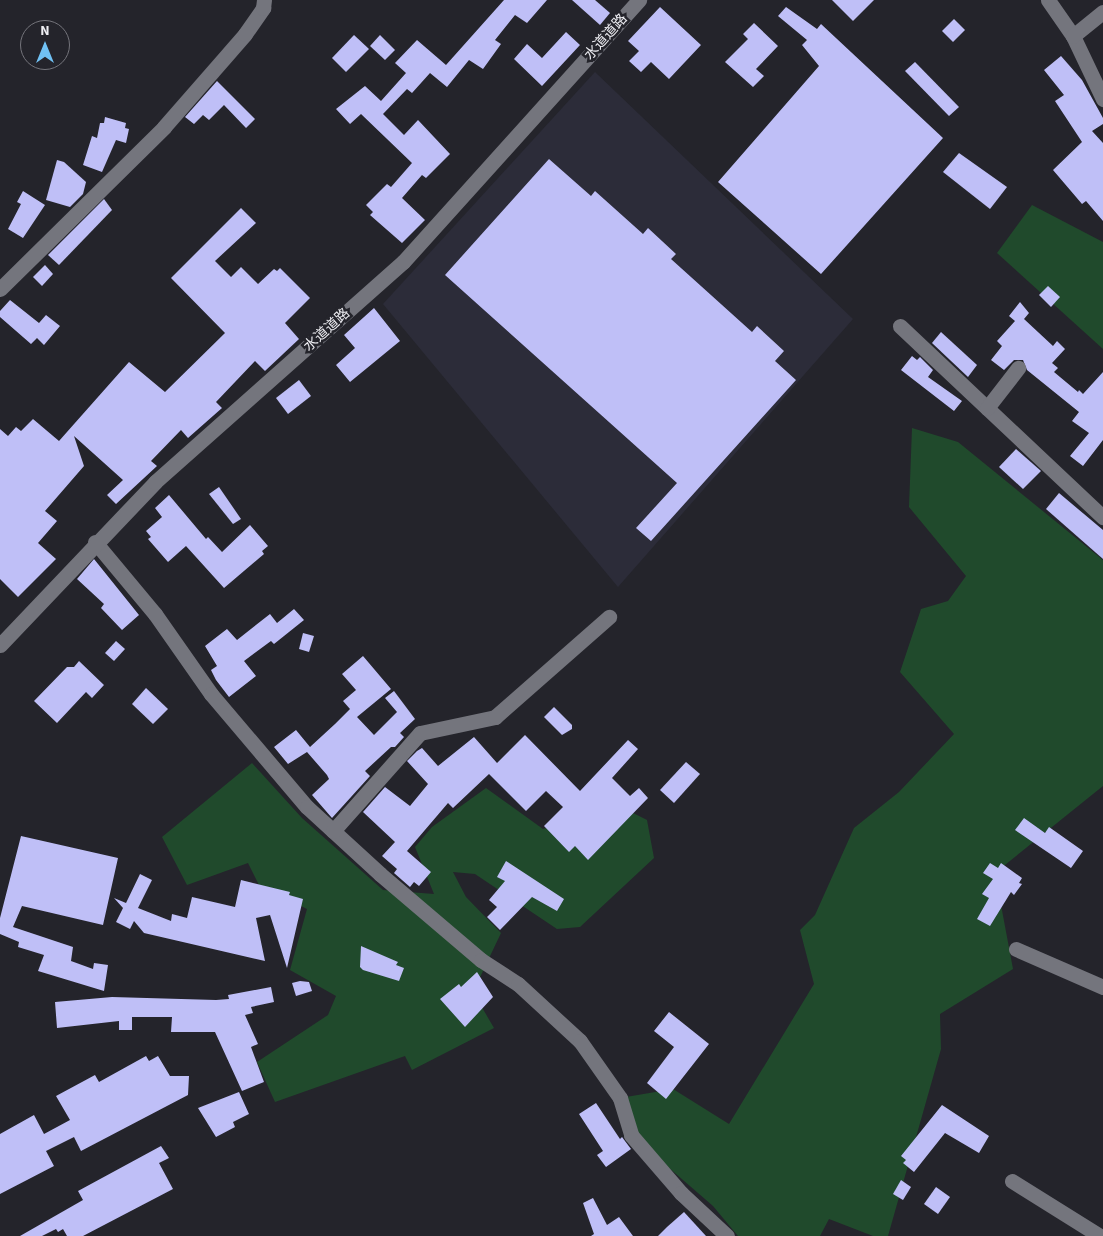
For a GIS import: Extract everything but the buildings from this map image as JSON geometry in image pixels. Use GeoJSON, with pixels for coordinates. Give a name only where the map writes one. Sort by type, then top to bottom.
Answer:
{"type":"FeatureCollection","features":[{"type":"Feature","properties":{"kind":"street"},"geometry":{"type":"LineString","coordinates":[[0,289],[164,127],[245,34],[263,8],[264,0]]}},
{"type":"Feature","properties":{"kind":"street","name":"水道道路"},"geometry":{"type":"LineString","coordinates":[[0,645],[95,542],[155,482],[404,262],[639,0]]}},
{"type":"Feature","properties":{"kind":"street"},"geometry":{"type":"LineString","coordinates":[[1048,0],[1073,36],[1103,99]]}},
{"type":"Feature","properties":{"kind":"street"},"geometry":{"type":"LineString","coordinates":[[1073,36],[1103,12]]}},
{"type":"Feature","properties":{"kind":"street"},"geometry":{"type":"LineString","coordinates":[[900,326],[1103,517]]}},
{"type":"Feature","properties":{"kind":"street"},"geometry":{"type":"LineString","coordinates":[[987,408],[1018,368]]}},
{"type":"Feature","properties":{"kind":"street"},"geometry":{"type":"LineString","coordinates":[[95,542],[155,614],[211,694],[307,808],[481,960],[518,984],[580,1041],[620,1098],[630,1135],[681,1193],[728,1236]]}},
{"type":"Feature","properties":{"kind":"street"},"geometry":{"type":"LineString","coordinates":[[333,832],[420,733],[495,717],[609,617]]}},
{"type":"Feature","properties":{"kind":"street"},"geometry":{"type":"LineString","coordinates":[[1016,949],[1103,987]]}},
{"type":"Feature","properties":{"kind":"street"},"geometry":{"type":"LineString","coordinates":[[1012,1181],[1100,1236]]}},
{"type":"Feature","properties":{"kind":"shaded area"},"geometry":{"type":"Polygon","coordinates":[[[595,72],[853,319],[618,587],[383,304],[595,72]]]}},
{"type":"Feature","properties":{"kind":"green space"},"geometry":{"type":"Polygon","coordinates":[[[1032,205],[1103,242],[1103,349],[997,253],[1032,205]]]}},
{"type":"Feature","properties":{"kind":"green space"},"geometry":{"type":"Polygon","coordinates":[[[912,428],[958,442],[1103,560],[1103,786],[995,873],[1013,969],[940,1014],[941,1049],[888,1236],[873,1236],[829,1219],[820,1236],[738,1236],[713,1206],[631,1135],[620,1098],[673,1089],[729,1124],[814,984],[800,930],[815,915],[854,828],[899,792],[954,734],[900,672],[921,609],[948,601],[966,576],[909,507],[912,428]]]}},
{"type":"Feature","properties":{"kind":"green space"},"geometry":{"type":"Polygon","coordinates":[[[252,763],[302,818],[383,890],[434,894],[415,847],[432,827],[486,788],[543,829],[615,804],[647,820],[654,858],[580,927],[557,929],[475,874],[453,872],[466,897],[501,933],[473,992],[494,1028],[412,1070],[405,1056],[275,1102],[257,1062],[328,1015],[336,996],[290,970],[307,909],[259,885],[248,863],[187,885],[162,837],[252,763]]]}}]}
